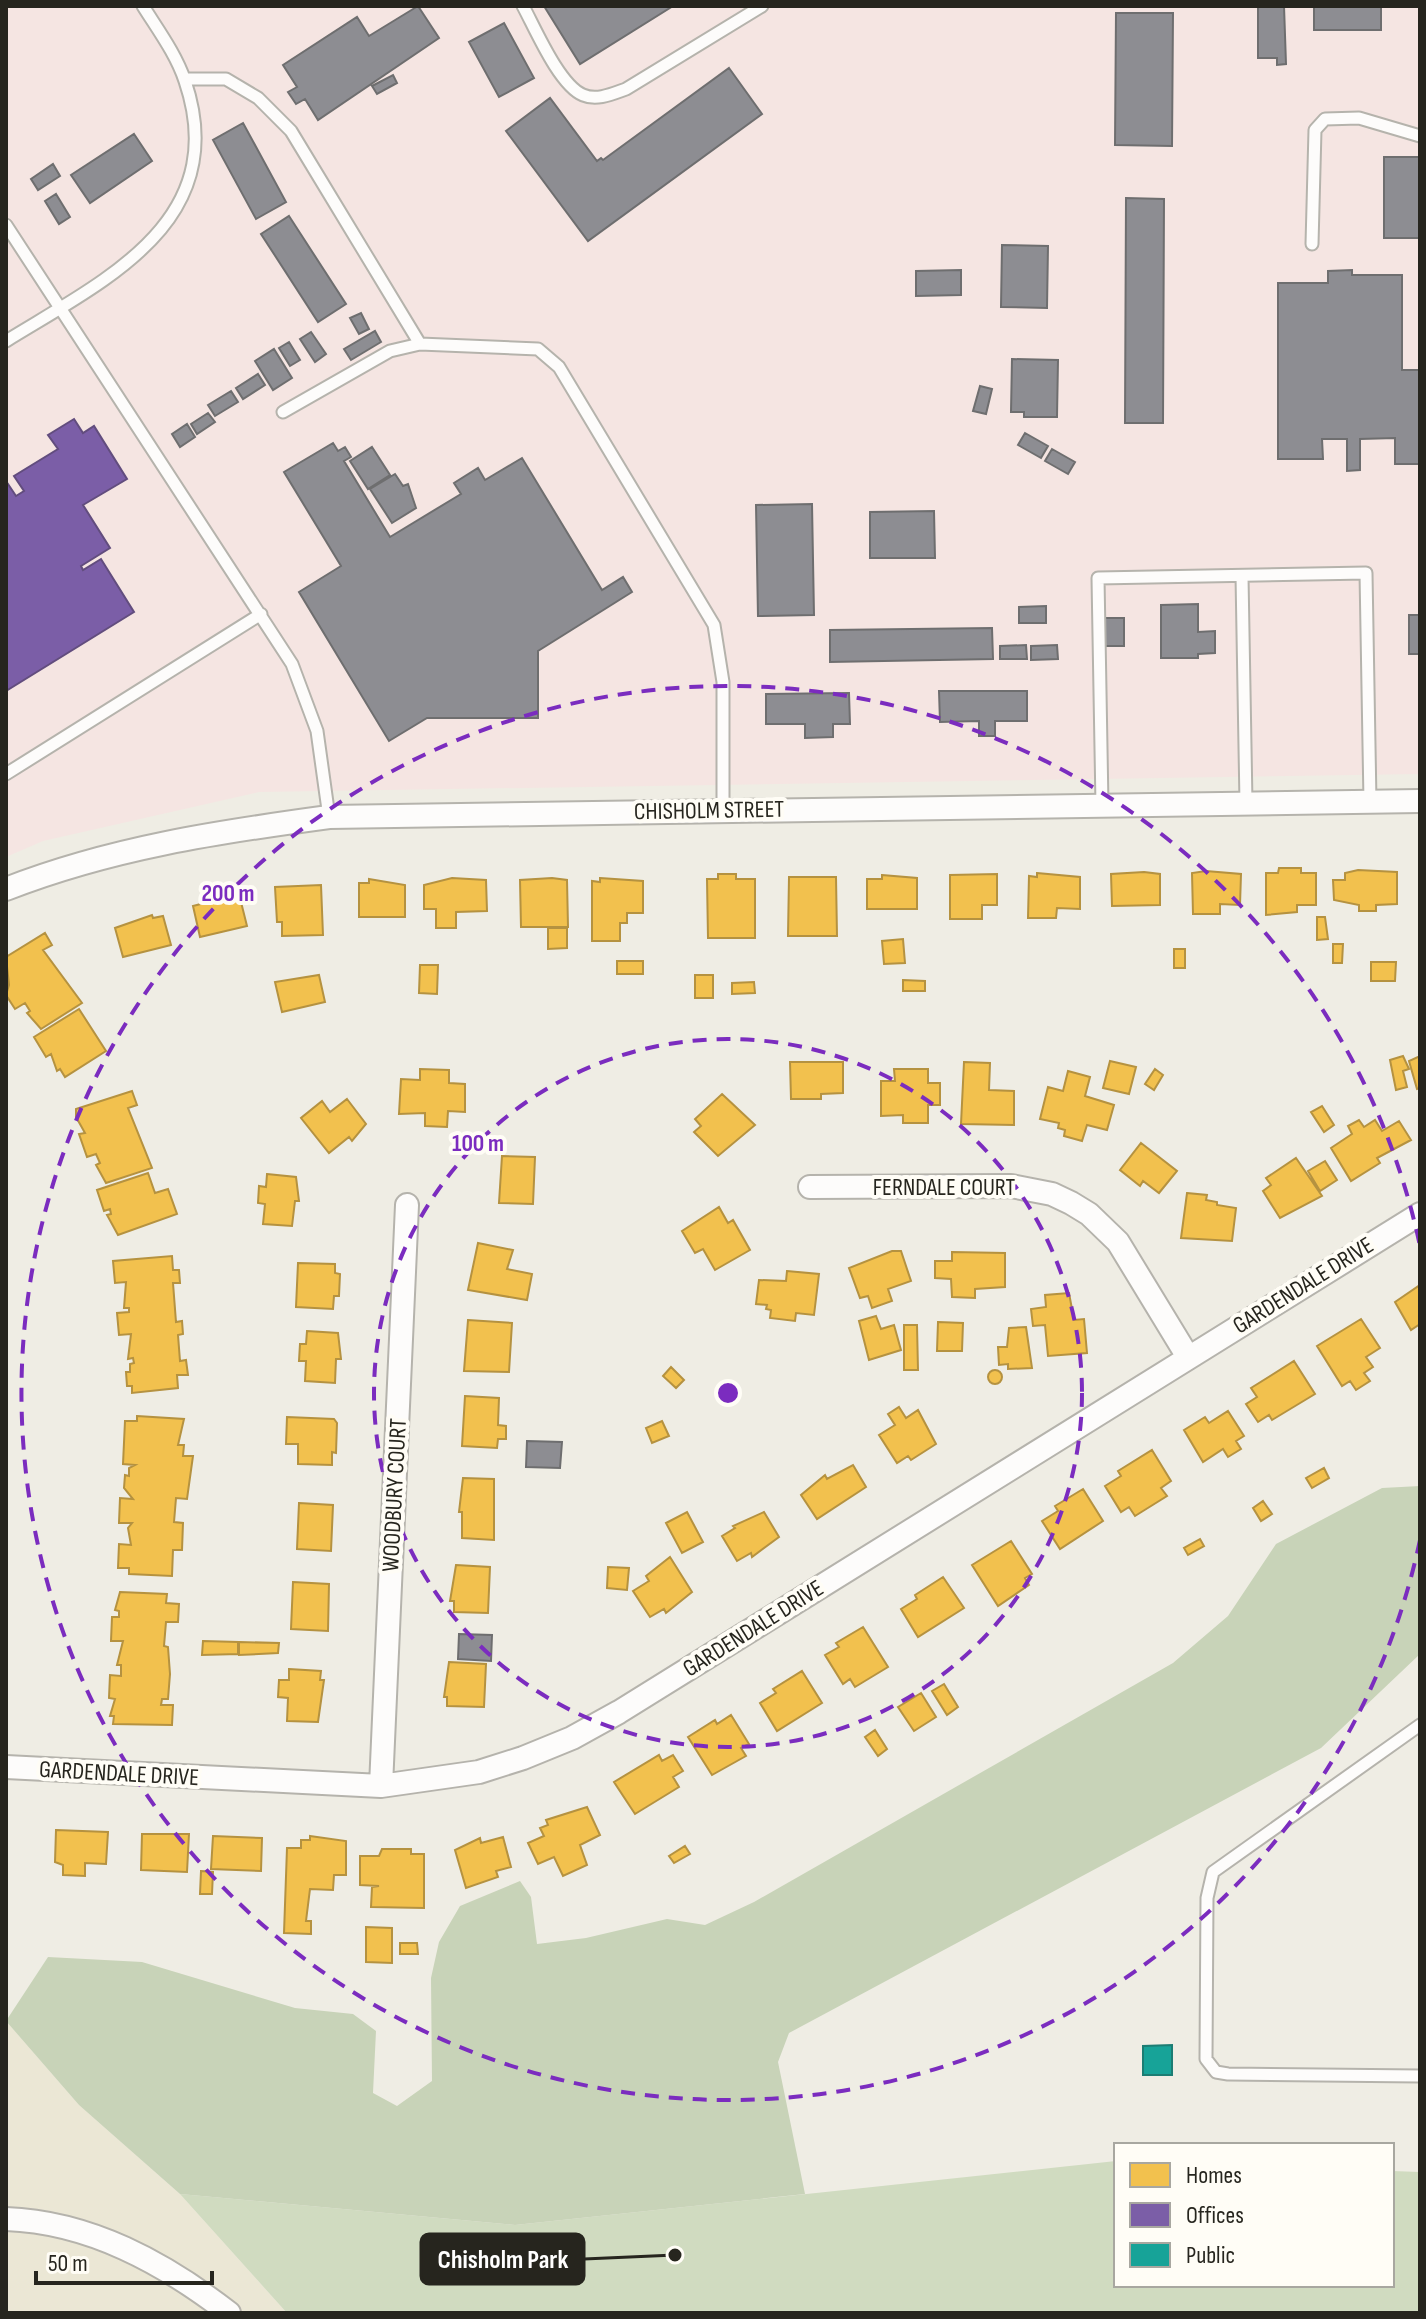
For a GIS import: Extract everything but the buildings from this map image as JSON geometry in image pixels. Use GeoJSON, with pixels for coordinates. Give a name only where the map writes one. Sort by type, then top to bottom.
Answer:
{"type":"FeatureCollection","features":[{"type":"Feature","properties":{"kind":"street","name":"CHISHOLM STREET"},"geometry":{"type":"LineString","coordinates":[[7,884],[162,842],[329,817],[1420,801]]}},
{"type":"Feature","properties":{"kind":"street","name":"FERNDALE COURT"},"geometry":{"type":"LineString","coordinates":[[810,1187],[1011,1186],[1062,1198],[1089,1214],[1118,1242],[1188,1357]]}},
{"type":"Feature","properties":{"kind":"street","name":"WOODBURY COURT"},"geometry":{"type":"LineString","coordinates":[[381,1786],[407,1205]]}},
{"type":"Feature","properties":{"kind":"street","name":"GARDENDALE DRIVE"},"geometry":{"type":"LineString","coordinates":[[6,1767],[381,1786],[479,1772],[572,1738],[1420,1214]]}},
{"type":"Feature","properties":{"kind":"street"},"geometry":{"type":"LineString","coordinates":[[6,2219],[69,2228],[127,2248],[178,2273],[229,2313]]}},
{"type":"Feature","properties":{"kind":"lane"},"geometry":{"type":"LineString","coordinates":[[6,341],[143,251],[175,209],[187,180],[194,139],[185,79],[143,6]]}},
{"type":"Feature","properties":{"kind":"lane"},"geometry":{"type":"LineString","coordinates":[[523,6],[566,82],[583,95],[604,97],[626,89],[762,6]]}},
{"type":"Feature","properties":{"kind":"lane"},"geometry":{"type":"LineString","coordinates":[[185,79],[226,79],[258,98],[291,131],[420,344]]}},
{"type":"Feature","properties":{"kind":"lane"},"geometry":{"type":"LineString","coordinates":[[1312,244],[1315,130],[1325,119],[1359,118],[1420,136]]}},
{"type":"Feature","properties":{"kind":"lane"},"geometry":{"type":"LineString","coordinates":[[6,225],[292,664],[310,706],[329,817]]}},
{"type":"Feature","properties":{"kind":"lane"},"geometry":{"type":"LineString","coordinates":[[283,412],[390,351],[420,344],[538,349],[559,367],[714,625],[723,682],[723,809]]}},
{"type":"Feature","properties":{"kind":"lane"},"geometry":{"type":"LineString","coordinates":[[1102,805],[1098,578],[1366,573],[1370,802]]}},
{"type":"Feature","properties":{"kind":"lane"},"geometry":{"type":"LineString","coordinates":[[1242,576],[1246,803]]}},
{"type":"Feature","properties":{"kind":"lane"},"geometry":{"type":"LineString","coordinates":[[6,774],[261,614]]}},
{"type":"Feature","properties":{"kind":"lane"},"geometry":{"type":"LineString","coordinates":[[1420,1725],[1213,1872],[1207,1898],[1206,2059],[1216,2072],[1228,2074],[1420,2076]]}},
{"type":"Feature","properties":{"kind":"shaded area"},"geometry":{"type":"Polygon","coordinates":[[[6,6],[1420,6],[1420,774],[259,792],[43,841],[6,857],[6,6]]]}},
{"type":"Feature","properties":{"kind":"shaded area"},"geometry":{"type":"Polygon","coordinates":[[[6,2021],[79,2105],[180,2194],[287,2313],[6,2313],[6,2021]]]}},
{"type":"Feature","properties":{"kind":"green space"},"geometry":{"type":"Polygon","coordinates":[[[1420,1486],[1420,1654],[1321,1748],[789,2033],[778,2062],[805,2194],[515,2225],[180,2194],[79,2105],[6,2021],[48,1957],[142,1962],[295,2008],[353,2014],[376,2031],[373,2093],[397,2106],[432,2081],[431,1978],[439,1942],[460,1906],[520,1881],[531,1897],[537,1944],[586,1938],[667,1919],[705,1925],[754,1902],[1173,1663],[1228,1616],[1276,1544],[1382,1488],[1420,1486]]]}},
{"type":"Feature","properties":{"kind":"green space"},"geometry":{"type":"Polygon","coordinates":[[[1114,2161],[1114,2287],[1394,2287],[1394,2171],[1420,2172],[1420,2313],[287,2313],[180,2194],[515,2225],[1114,2161]]]}},
{"type":"Feature","properties":{"kind":"place","name":"Chisholm Park"},"geometry":{"type":"Point","coordinates":[675,2255]}}]}
